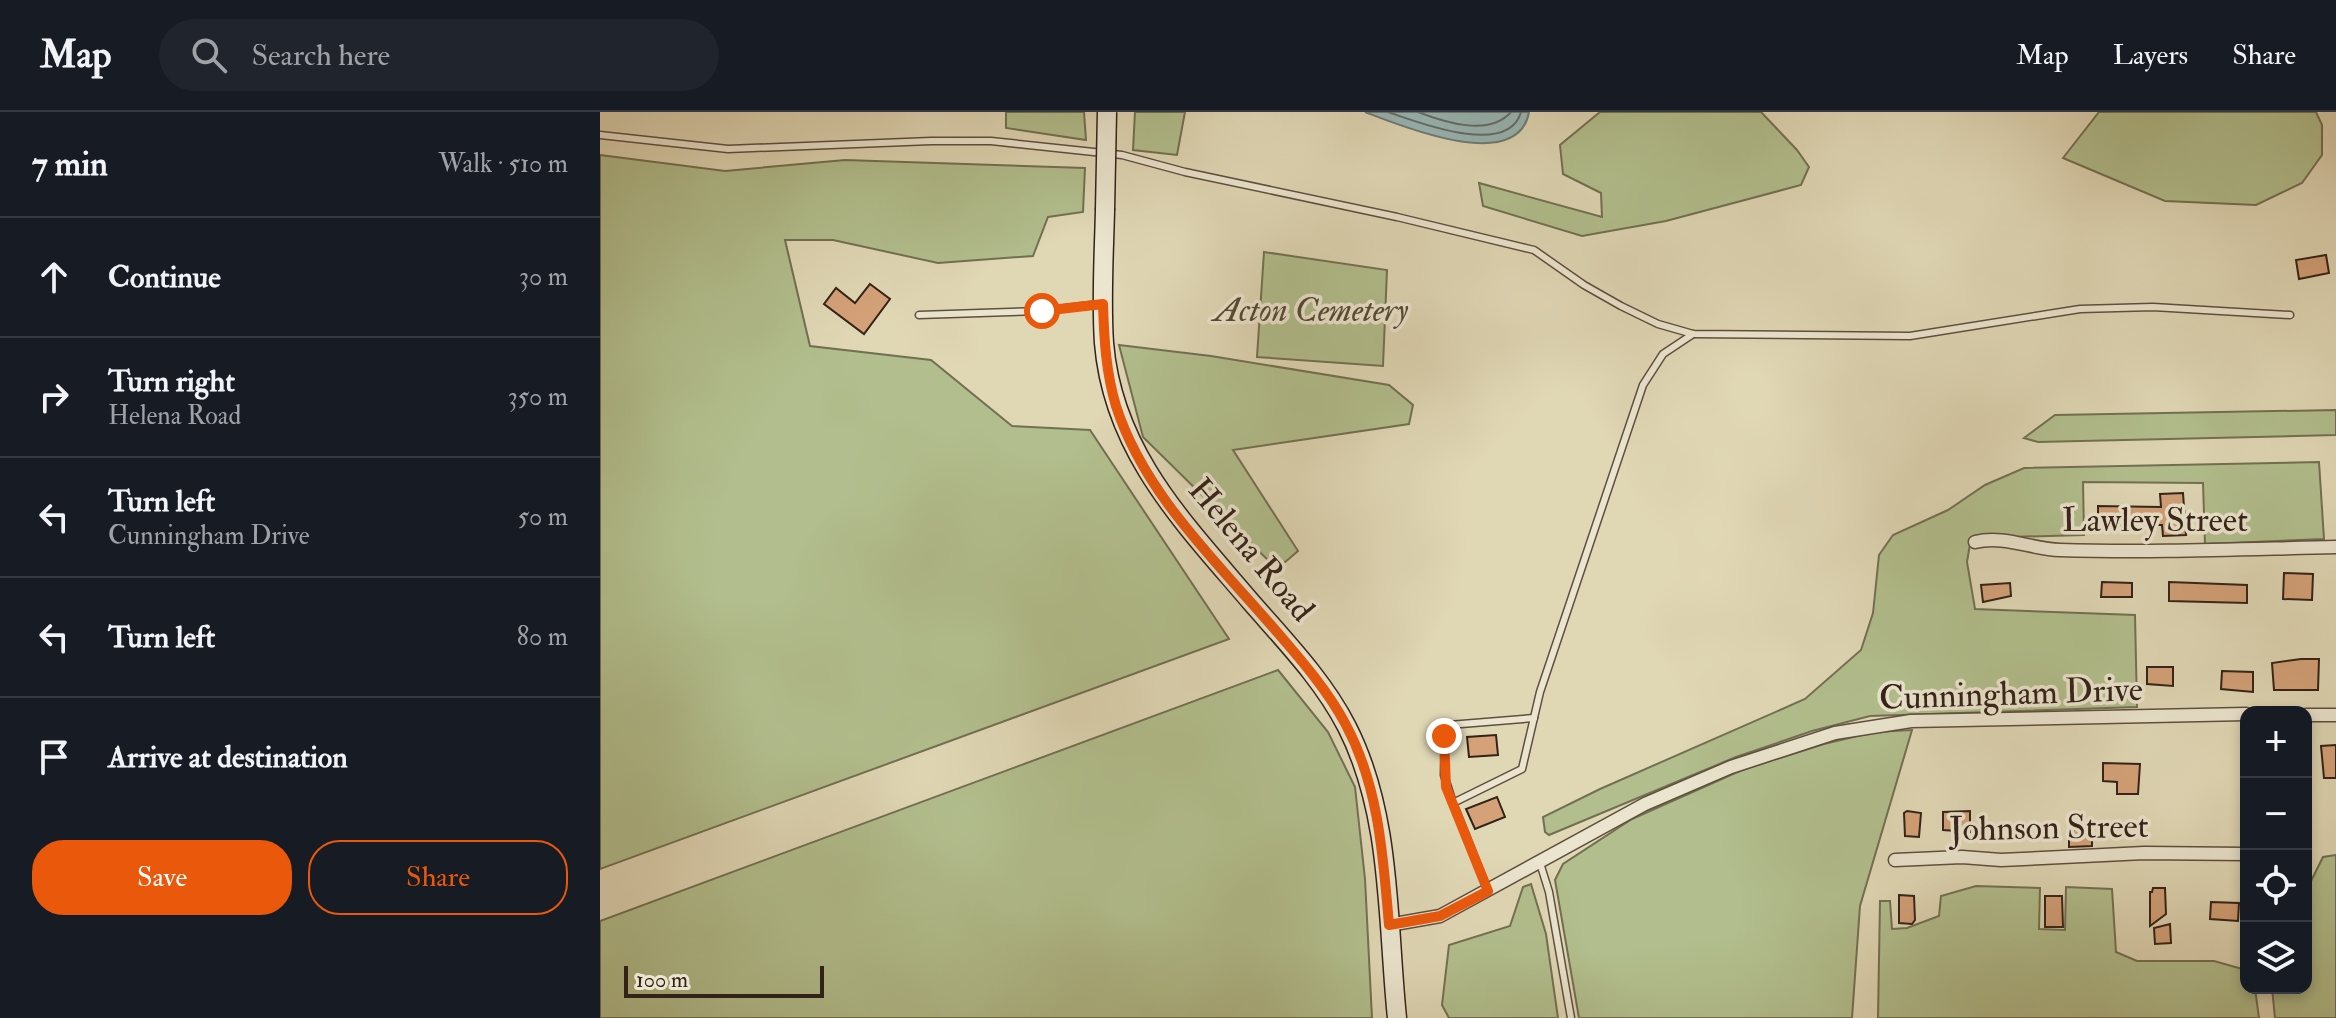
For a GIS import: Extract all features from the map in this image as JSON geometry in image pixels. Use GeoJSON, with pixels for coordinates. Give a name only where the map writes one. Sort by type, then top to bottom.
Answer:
{"type":"FeatureCollection","features":[{"type":"Feature","properties":{"kind":"main road","name":"Helena Road"},"geometry":{"type":"LineString","coordinates":[[1107,112],[1103,304],[1109,376],[1119,415],[1136,455],[1173,509],[1322,687],[1356,745],[1379,824],[1397,1018]]}},
{"type":"Feature","properties":{"kind":"street","name":"Lawley Street"},"geometry":{"type":"LineString","coordinates":[[1975,542],[1996,539],[2058,550],[2336,547]]}},
{"type":"Feature","properties":{"kind":"street","name":"Cunningham Drive"},"geometry":{"type":"LineString","coordinates":[[1389,925],[1440,916],[1645,804],[1707,776],[1847,730],[1935,720],[2240,714]]}},
{"type":"Feature","properties":{"kind":"street"},"geometry":{"type":"LineString","coordinates":[[2312,715],[2336,715]]}},
{"type":"Feature","properties":{"kind":"street","name":"Johnson Street"},"geometry":{"type":"LineString","coordinates":[[1895,860],[2240,854]]}},
{"type":"Feature","properties":{"kind":"lane"},"geometry":{"type":"LineString","coordinates":[[600,135],[728,149],[991,141],[1122,155],[1185,172],[1534,250],[1621,306],[1658,324],[1693,334],[1910,336],[2080,309],[2153,307],[2290,315]]}},
{"type":"Feature","properties":{"kind":"lane"},"geometry":{"type":"LineString","coordinates":[[919,315],[1042,311],[1103,304]]}},
{"type":"Feature","properties":{"kind":"lane"},"geometry":{"type":"LineString","coordinates":[[1453,803],[1522,769],[1534,718],[1643,385],[1663,354],[1693,334]]}},
{"type":"Feature","properties":{"kind":"lane"},"geometry":{"type":"LineString","coordinates":[[1488,891],[1444,775],[1445,728],[1449,725],[1534,718]]}},
{"type":"Feature","properties":{"kind":"lane"},"geometry":{"type":"LineString","coordinates":[[1540,863],[1549,892],[1571,1018]]}},
{"type":"Feature","properties":{"kind":"green space"},"geometry":{"type":"Polygon","coordinates":[[[1006,112],[1084,112],[1086,140],[1006,128],[1006,112]]]}},
{"type":"Feature","properties":{"kind":"green space"},"geometry":{"type":"Polygon","coordinates":[[[1135,112],[1185,112],[1177,155],[1133,150],[1135,112]]]}},
{"type":"Feature","properties":{"kind":"green space"},"geometry":{"type":"Polygon","coordinates":[[[1600,112],[1761,112],[1809,167],[1801,185],[1666,221],[1582,236],[1483,206],[1479,183],[1602,217],[1601,193],[1563,174],[1560,145],[1600,112]]]}},
{"type":"Feature","properties":{"kind":"green space"},"geometry":{"type":"Polygon","coordinates":[[[2099,112],[2316,112],[2322,125],[2322,155],[2302,183],[2256,205],[2165,201],[2063,158],[2099,112]]]}},
{"type":"Feature","properties":{"kind":"green space"},"geometry":{"type":"Polygon","coordinates":[[[600,155],[725,171],[845,160],[1085,168],[1083,212],[1048,217],[1033,256],[938,263],[833,240],[785,240],[810,346],[931,360],[1012,426],[1090,430],[1229,639],[600,869],[600,155]]]}},
{"type":"Feature","properties":{"kind":"green space","name":"Acton Cemetery"},"geometry":{"type":"Polygon","coordinates":[[[1264,252],[1387,270],[1383,366],[1257,357],[1264,252]]]}},
{"type":"Feature","properties":{"kind":"green space"},"geometry":{"type":"Polygon","coordinates":[[[1119,345],[1211,356],[1389,385],[1413,405],[1409,424],[1233,450],[1298,551],[1277,569],[1143,437],[1119,345]]]}},
{"type":"Feature","properties":{"kind":"green space"},"geometry":{"type":"Polygon","coordinates":[[[2336,410],[2336,435],[2038,442],[2024,438],[2055,415],[2336,410]]]}},
{"type":"Feature","properties":{"kind":"green space"},"geometry":{"type":"Polygon","coordinates":[[[2319,462],[2324,539],[2205,544],[2203,483],[2083,482],[2084,535],[1971,538],[1967,562],[1975,609],[2135,615],[2137,707],[1870,716],[1812,731],[1736,757],[1549,835],[1545,832],[1543,817],[1805,699],[1861,650],[1873,613],[1879,555],[1893,535],[1948,510],[1985,485],[2024,468],[2319,462]]]}},
{"type":"Feature","properties":{"kind":"green space"},"geometry":{"type":"Polygon","coordinates":[[[1278,670],[1328,732],[1355,787],[1365,879],[1372,1018],[600,1018],[600,921],[1278,670]]]}},
{"type":"Feature","properties":{"kind":"green space"},"geometry":{"type":"Polygon","coordinates":[[[1912,730],[1860,906],[1852,1018],[1579,1018],[1555,880],[1563,864],[1632,819],[1742,770],[1874,732],[1912,730]]]}},
{"type":"Feature","properties":{"kind":"green space"},"geometry":{"type":"Polygon","coordinates":[[[2336,855],[2336,1018],[2275,1018],[2273,994],[2312,994],[2312,879],[2323,857],[2336,855]]]}},
{"type":"Feature","properties":{"kind":"green space"},"geometry":{"type":"Polygon","coordinates":[[[1531,884],[1546,934],[1558,1018],[1449,1018],[1442,1005],[1449,945],[1510,926],[1523,887],[1531,884]]]}},
{"type":"Feature","properties":{"kind":"green space"},"geometry":{"type":"Polygon","coordinates":[[[1976,886],[2040,888],[2039,929],[2065,930],[2066,887],[2112,889],[2116,952],[2137,961],[2214,961],[2240,968],[2240,994],[2256,994],[2259,1018],[1878,1018],[1880,901],[1890,901],[1892,929],[1907,928],[1939,916],[1941,896],[1976,886]]]}},
{"type":"Feature","properties":{"kind":"water"},"geometry":{"type":"Polygon","coordinates":[[[1365,112],[1529,112],[1520,131],[1504,140],[1481,143],[1429,134],[1365,112]]]}},
{"type":"Feature","properties":{"kind":"building"},"geometry":{"type":"Polygon","coordinates":[[[2326,255],[2329,273],[2299,279],[2296,260],[2326,255]]]}},
{"type":"Feature","properties":{"kind":"building"},"geometry":{"type":"Polygon","coordinates":[[[870,284],[890,299],[864,334],[824,304],[836,288],[855,303],[870,284]]]}},
{"type":"Feature","properties":{"kind":"building"},"geometry":{"type":"Polygon","coordinates":[[[2183,493],[2186,535],[2163,536],[2162,525],[2098,525],[2098,506],[2161,507],[2160,494],[2183,493]]]}},
{"type":"Feature","properties":{"kind":"building"},"geometry":{"type":"Polygon","coordinates":[[[2284,573],[2313,574],[2312,600],[2283,599],[2284,573]]]}},
{"type":"Feature","properties":{"kind":"building"},"geometry":{"type":"Polygon","coordinates":[[[2102,582],[2132,583],[2132,597],[2101,597],[2102,582]]]}},
{"type":"Feature","properties":{"kind":"building"},"geometry":{"type":"Polygon","coordinates":[[[2169,582],[2247,585],[2247,603],[2169,601],[2169,582]]]}},
{"type":"Feature","properties":{"kind":"building"},"geometry":{"type":"Polygon","coordinates":[[[2010,583],[2011,596],[1983,602],[1981,585],[2010,583]]]}},
{"type":"Feature","properties":{"kind":"building"},"geometry":{"type":"Polygon","coordinates":[[[2319,659],[2318,690],[2274,690],[2272,663],[2319,659]]]}},
{"type":"Feature","properties":{"kind":"building"},"geometry":{"type":"Polygon","coordinates":[[[2147,667],[2173,667],[2173,686],[2147,684],[2147,667]]]}},
{"type":"Feature","properties":{"kind":"building"},"geometry":{"type":"Polygon","coordinates":[[[2222,671],[2253,672],[2253,692],[2221,689],[2222,671]]]}},
{"type":"Feature","properties":{"kind":"building"},"geometry":{"type":"Polygon","coordinates":[[[1496,735],[1498,755],[1469,757],[1467,737],[1496,735]]]}},
{"type":"Feature","properties":{"kind":"building"},"geometry":{"type":"Polygon","coordinates":[[[2336,745],[2336,778],[2324,778],[2321,746],[2336,745]]]}},
{"type":"Feature","properties":{"kind":"building"},"geometry":{"type":"Polygon","coordinates":[[[2103,763],[2140,764],[2138,794],[2117,794],[2117,782],[2103,781],[2103,763]]]}},
{"type":"Feature","properties":{"kind":"building"},"geometry":{"type":"Polygon","coordinates":[[[1497,797],[1505,817],[1475,829],[1466,809],[1497,797]]]}},
{"type":"Feature","properties":{"kind":"building"},"geometry":{"type":"Polygon","coordinates":[[[1970,811],[1970,832],[1943,830],[1943,812],[1970,811]]]}},
{"type":"Feature","properties":{"kind":"building"},"geometry":{"type":"Polygon","coordinates":[[[1904,813],[1921,813],[1919,837],[1905,836],[1904,813]]]}},
{"type":"Feature","properties":{"kind":"building"},"geometry":{"type":"Polygon","coordinates":[[[2069,830],[2092,830],[2092,846],[2069,847],[2069,830]]]}},
{"type":"Feature","properties":{"kind":"building"},"geometry":{"type":"Polygon","coordinates":[[[2153,888],[2165,888],[2166,914],[2150,926],[2150,892],[2153,888]]]}},
{"type":"Feature","properties":{"kind":"building"},"geometry":{"type":"Polygon","coordinates":[[[1899,895],[1914,896],[1915,920],[1912,924],[1899,923],[1899,895]]]}},
{"type":"Feature","properties":{"kind":"building"},"geometry":{"type":"Polygon","coordinates":[[[2045,896],[2062,896],[2063,927],[2045,927],[2045,896]]]}},
{"type":"Feature","properties":{"kind":"building"},"geometry":{"type":"Polygon","coordinates":[[[2211,902],[2239,903],[2238,921],[2210,919],[2211,902]]]}},
{"type":"Feature","properties":{"kind":"building"},"geometry":{"type":"Polygon","coordinates":[[[2170,924],[2171,943],[2155,944],[2154,928],[2170,924]]]}},
{"type":"Feature","properties":{"kind":"route"},"geometry":{"type":"LineString","coordinates":[[1042,311],[1103,304],[1105,345],[1115,404],[1136,455],[1173,509],[1302,661],[1346,724],[1366,773],[1379,824],[1389,925],[1440,916],[1488,891],[1446,787],[1444,736]]}}]}
